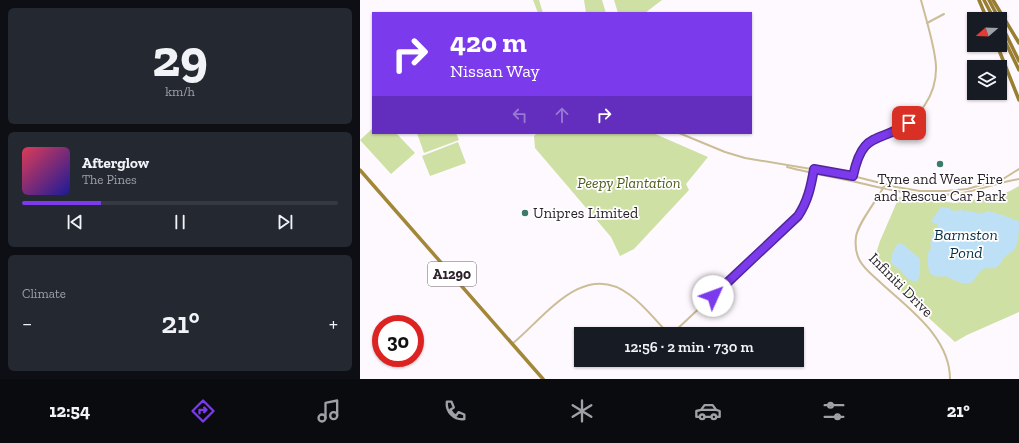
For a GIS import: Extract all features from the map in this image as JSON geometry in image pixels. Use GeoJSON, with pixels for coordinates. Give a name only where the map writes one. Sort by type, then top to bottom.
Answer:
{"type":"FeatureCollection","features":[{"type":"Feature","properties":{"kind":"highway"},"geometry":{"type":"LineString","coordinates":[[979,0],[984,12]]}},
{"type":"Feature","properties":{"kind":"highway"},"geometry":{"type":"LineString","coordinates":[[984,0],[990,12]]}},
{"type":"Feature","properties":{"kind":"highway"},"geometry":{"type":"LineString","coordinates":[[989,0],[995,12]]}},
{"type":"Feature","properties":{"kind":"highway"},"geometry":{"type":"LineString","coordinates":[[993,0],[1019,43]]}},
{"type":"Feature","properties":{"kind":"highway"},"geometry":{"type":"LineString","coordinates":[[1007,36],[1019,61]]}},
{"type":"Feature","properties":{"kind":"highway"},"geometry":{"type":"LineString","coordinates":[[1007,45],[1019,70]]}},
{"type":"Feature","properties":{"kind":"highway"},"geometry":{"type":"LineString","coordinates":[[1000,52],[1019,100]]}},
{"type":"Feature","properties":{"kind":"main road","name":"A1290"},"geometry":{"type":"LineString","coordinates":[[360,170],[544,379]]}},
{"type":"Feature","properties":{"kind":"street"},"geometry":{"type":"LineString","coordinates":[[852,181],[858,157],[864,147],[871,140],[893,132],[909,123],[918,115],[928,100],[933,88],[936,66],[921,0]]}},
{"type":"Feature","properties":{"kind":"street"},"geometry":{"type":"LineString","coordinates":[[927,24],[944,14]]}},
{"type":"Feature","properties":{"kind":"street"},"geometry":{"type":"LineString","coordinates":[[680,134],[725,152],[745,158],[853,176],[920,191],[954,190],[985,185],[1003,179],[1019,169]]}},
{"type":"Feature","properties":{"kind":"street"},"geometry":{"type":"LineString","coordinates":[[781,165],[813,174],[904,193],[956,194],[1019,179]]}},
{"type":"Feature","properties":{"kind":"street"},"geometry":{"type":"LineString","coordinates":[[682,327],[794,220],[806,202],[814,169]]}},
{"type":"Feature","properties":{"kind":"street","name":"Infiniti Drive"},"geometry":{"type":"LineString","coordinates":[[885,184],[858,230],[856,242],[858,255],[865,268],[920,319],[935,337],[946,356],[950,379]]}},
{"type":"Feature","properties":{"kind":"street"},"geometry":{"type":"LineString","coordinates":[[512,344],[566,295],[580,287],[595,284],[609,284],[624,290],[637,300],[662,327]]}},
{"type":"Feature","properties":{"kind":"green space"},"geometry":{"type":"Polygon","coordinates":[[[533,0],[539,0],[543,12],[538,12],[533,0]]]}},
{"type":"Feature","properties":{"kind":"green space"},"geometry":{"type":"Polygon","coordinates":[[[584,0],[602,0],[606,12],[586,12],[584,0]]]}},
{"type":"Feature","properties":{"kind":"green space"},"geometry":{"type":"Polygon","coordinates":[[[614,0],[662,0],[646,12],[618,12],[614,0]]]}},
{"type":"Feature","properties":{"kind":"green space"},"geometry":{"type":"Polygon","coordinates":[[[372,129],[372,134],[397,134],[415,153],[391,174],[360,140],[372,129]]]}},
{"type":"Feature","properties":{"kind":"green space"},"geometry":{"type":"Polygon","coordinates":[[[417,134],[456,134],[459,140],[424,153],[417,134]]]}},
{"type":"Feature","properties":{"kind":"green space","name":"Peepy Plantation"},"geometry":{"type":"Polygon","coordinates":[[[536,134],[655,134],[708,157],[686,184],[689,190],[634,249],[620,256],[611,237],[535,148],[534,136],[536,134]]]}},
{"type":"Feature","properties":{"kind":"green space"},"geometry":{"type":"Polygon","coordinates":[[[458,142],[466,163],[430,176],[422,156],[458,142]]]}},
{"type":"Feature","properties":{"kind":"green space"},"geometry":{"type":"Polygon","coordinates":[[[1019,186],[1019,312],[967,335],[955,342],[872,266],[880,241],[899,197],[955,203],[996,196],[1019,186]]]}},
{"type":"Feature","properties":{"kind":"water","name":"Barmston Pond"},"geometry":{"type":"Polygon","coordinates":[[[941,207],[957,211],[961,209],[965,212],[967,210],[976,213],[979,212],[980,214],[988,211],[1019,221],[1016,247],[997,266],[980,271],[973,281],[966,284],[943,276],[932,275],[928,267],[928,253],[931,249],[932,237],[938,227],[937,224],[931,221],[941,207]]]}},
{"type":"Feature","properties":{"kind":"water"},"geometry":{"type":"Polygon","coordinates":[[[900,243],[920,259],[920,275],[917,281],[914,282],[909,279],[891,263],[893,252],[900,243]]]}},
{"type":"Feature","properties":{"kind":"place","name":"Tyne and Wear Fire and Rescue Car Park"},"geometry":{"type":"Point","coordinates":[940,164]}},
{"type":"Feature","properties":{"kind":"place","name":"Unipres Limited"},"geometry":{"type":"Point","coordinates":[525,213]}},
{"type":"Feature","properties":{"kind":"route"},"geometry":{"type":"LineString","coordinates":[[713,296],[798,216],[806,202],[814,169],[853,176],[858,157],[867,143],[875,138],[893,132],[909,123]]}}]}
